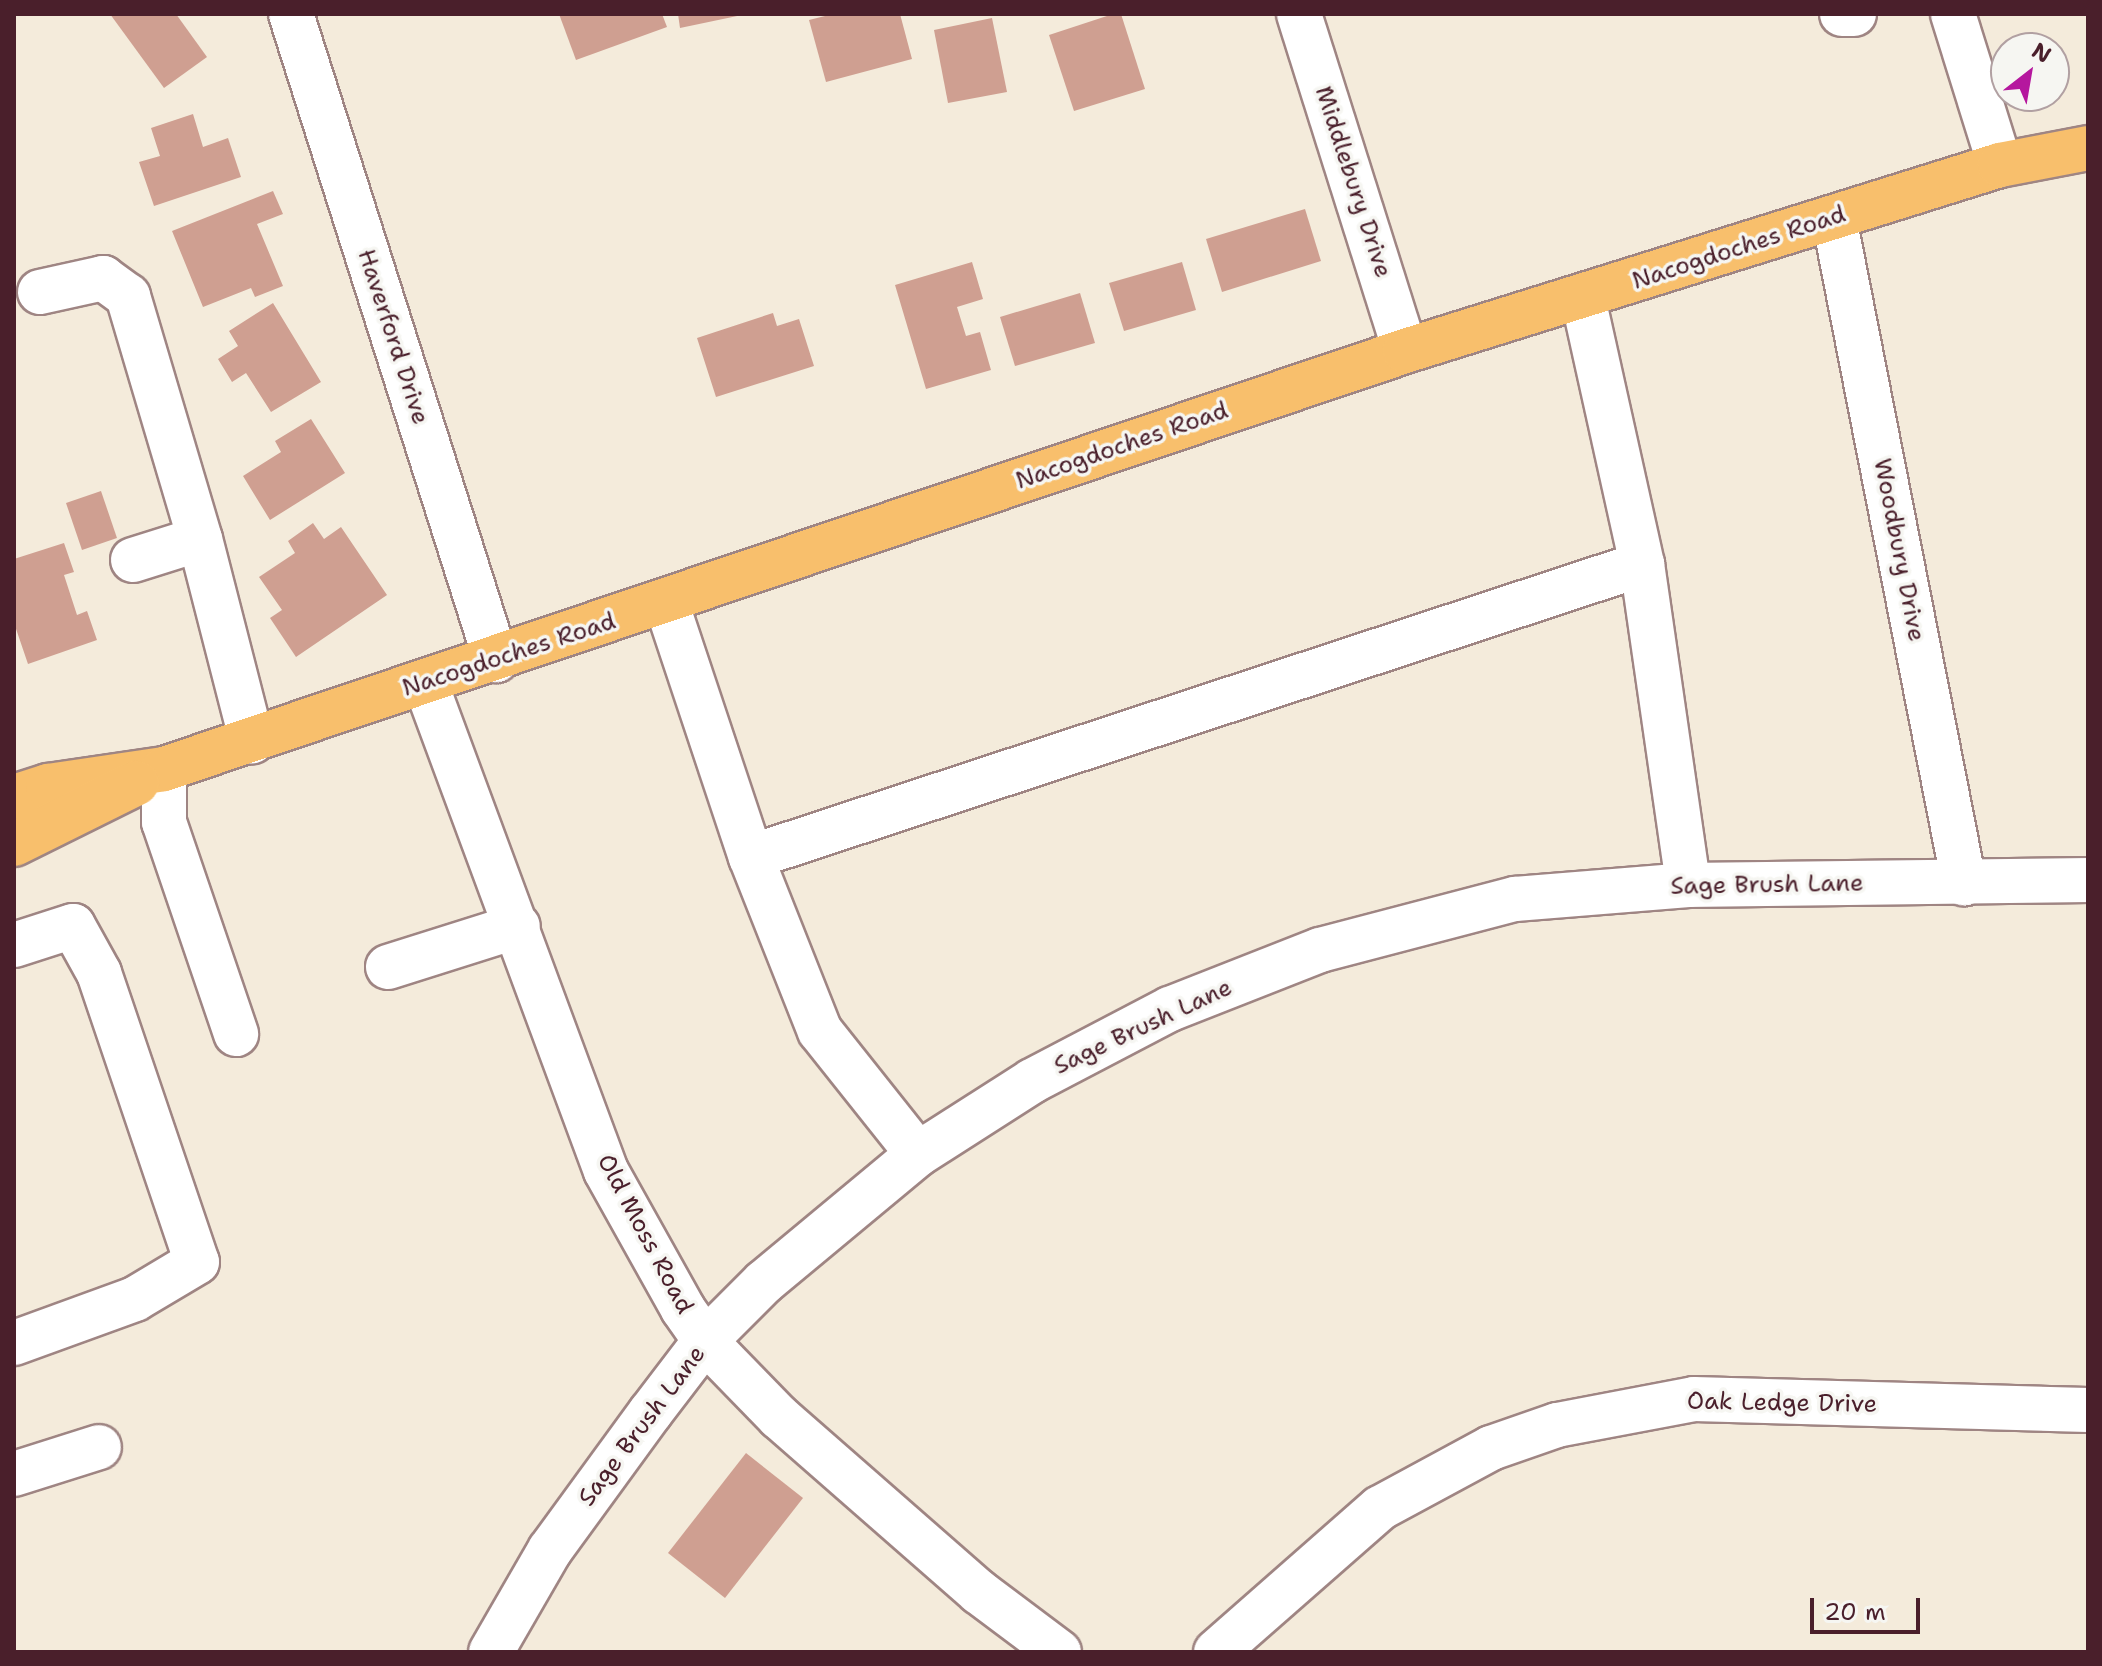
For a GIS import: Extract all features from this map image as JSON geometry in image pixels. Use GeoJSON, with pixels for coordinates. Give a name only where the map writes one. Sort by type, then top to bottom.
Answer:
{"type":"FeatureCollection","features":[{"type":"Feature","properties":{"kind":"main road","name":"Nacogdoches Road"},"geometry":{"type":"LineString","coordinates":[[14,844],[164,769],[496,660],[1405,351],[1583,298],[2000,165],[2088,148]]}},
{"type":"Feature","properties":{"kind":"main road","name":"Nacogdoches Road"},"geometry":{"type":"LineString","coordinates":[[14,797],[48,786],[164,769]]}},
{"type":"Feature","properties":{"kind":"street","name":"Haverford Drive"},"geometry":{"type":"LineString","coordinates":[[291,14],[496,660]]}},
{"type":"Feature","properties":{"kind":"street","name":"Middlebury Drive"},"geometry":{"type":"LineString","coordinates":[[1299,14],[1405,351]]}},
{"type":"Feature","properties":{"kind":"street"},"geometry":{"type":"LineString","coordinates":[[1842,14],[1854,14]]}},
{"type":"Feature","properties":{"kind":"street"},"geometry":{"type":"LineString","coordinates":[[1953,14],[2000,165]]}},
{"type":"Feature","properties":{"kind":"street","name":"Woodbury Drive"},"geometry":{"type":"LineString","coordinates":[[1834,218],[1964,883]]}},
{"type":"Feature","properties":{"kind":"street"},"geometry":{"type":"LineString","coordinates":[[40,292],[103,278],[128,296],[200,539],[252,741]]}},
{"type":"Feature","properties":{"kind":"street"},"geometry":{"type":"LineString","coordinates":[[1583,298],[1642,564],[1688,885]]}},
{"type":"Feature","properties":{"kind":"street"},"geometry":{"type":"LineString","coordinates":[[133,560],[200,539]]}},
{"type":"Feature","properties":{"kind":"street"},"geometry":{"type":"LineString","coordinates":[[751,857],[1642,564]]}},
{"type":"Feature","properties":{"kind":"street"},"geometry":{"type":"LineString","coordinates":[[666,602],[751,857],[820,1031],[918,1154]]}},
{"type":"Feature","properties":{"kind":"street","name":"Old Moss Road"},"geometry":{"type":"LineString","coordinates":[[425,682],[518,926],[606,1171],[705,1341],[814,1448],[979,1592],[1059,1652]]}},
{"type":"Feature","properties":{"kind":"street"},"geometry":{"type":"LineString","coordinates":[[164,769],[164,822],[236,1034]]}},
{"type":"Feature","properties":{"kind":"street","name":"Sage Brush Lane"},"geometry":{"type":"LineString","coordinates":[[491,1652],[550,1550],[705,1341],[764,1282],[918,1154],[1032,1081],[1170,1009],[1320,950],[1515,899],[1688,885],[2088,880]]}},
{"type":"Feature","properties":{"kind":"street"},"geometry":{"type":"LineString","coordinates":[[14,945],[73,926],[99,973],[197,1262],[135,1299],[14,1343]]}},
{"type":"Feature","properties":{"kind":"street"},"geometry":{"type":"LineString","coordinates":[[388,967],[518,926]]}},
{"type":"Feature","properties":{"kind":"street","name":"Oak Ledge Drive"},"geometry":{"type":"LineString","coordinates":[[1216,1652],[1380,1508],[1478,1454],[1557,1425],[1694,1399],[2088,1410]]}},
{"type":"Feature","properties":{"kind":"street"},"geometry":{"type":"LineString","coordinates":[[14,1474],[99,1447]]}},
{"type":"Feature","properties":{"kind":"building"},"geometry":{"type":"Polygon","coordinates":[[[110,14],[176,14],[207,57],[164,88],[110,14]]]}},
{"type":"Feature","properties":{"kind":"building"},"geometry":{"type":"Polygon","coordinates":[[[559,14],[662,14],[667,27],[576,60],[559,14]]]}},
{"type":"Feature","properties":{"kind":"building"},"geometry":{"type":"Polygon","coordinates":[[[678,14],[742,14],[742,15],[680,28],[678,14]]]}},
{"type":"Feature","properties":{"kind":"building"},"geometry":{"type":"Polygon","coordinates":[[[833,14],[900,14],[912,59],[826,82],[809,20],[833,14]]]}},
{"type":"Feature","properties":{"kind":"building"},"geometry":{"type":"Polygon","coordinates":[[[1121,14],[1145,89],[1074,111],[1049,35],[1121,14]]]}},
{"type":"Feature","properties":{"kind":"building"},"geometry":{"type":"Polygon","coordinates":[[[992,18],[1007,92],[948,103],[934,30],[992,18]]]}},
{"type":"Feature","properties":{"kind":"building"},"geometry":{"type":"Polygon","coordinates":[[[193,114],[203,147],[228,138],[241,177],[154,206],[139,162],[160,156],[151,128],[193,114]]]}},
{"type":"Feature","properties":{"kind":"building"},"geometry":{"type":"Polygon","coordinates":[[[273,191],[283,214],[257,224],[283,286],[255,297],[251,288],[203,307],[172,231],[273,191]]]}},
{"type":"Feature","properties":{"kind":"building"},"geometry":{"type":"Polygon","coordinates":[[[1305,209],[1321,261],[1222,292],[1206,239],[1305,209]]]}},
{"type":"Feature","properties":{"kind":"building"},"geometry":{"type":"Polygon","coordinates":[[[972,262],[983,299],[957,307],[966,336],[980,332],[991,370],[926,389],[895,285],[972,262]]]}},
{"type":"Feature","properties":{"kind":"building"},"geometry":{"type":"Polygon","coordinates":[[[1182,262],[1196,310],[1124,331],[1109,283],[1182,262]]]}},
{"type":"Feature","properties":{"kind":"building"},"geometry":{"type":"Polygon","coordinates":[[[1080,293],[1095,343],[1015,366],[1000,317],[1080,293]]]}},
{"type":"Feature","properties":{"kind":"building"},"geometry":{"type":"Polygon","coordinates":[[[273,303],[321,382],[271,412],[246,373],[232,382],[218,359],[238,346],[229,331],[273,303]]]}},
{"type":"Feature","properties":{"kind":"building"},"geometry":{"type":"Polygon","coordinates":[[[773,313],[777,326],[799,319],[814,366],[716,397],[697,338],[773,313]]]}},
{"type":"Feature","properties":{"kind":"building"},"geometry":{"type":"Polygon","coordinates":[[[311,419],[345,473],[270,520],[243,476],[281,452],[275,441],[311,419]]]}},
{"type":"Feature","properties":{"kind":"building"},"geometry":{"type":"Polygon","coordinates":[[[101,491],[117,538],[82,550],[66,503],[101,491]]]}},
{"type":"Feature","properties":{"kind":"building"},"geometry":{"type":"Polygon","coordinates":[[[313,523],[324,539],[341,527],[387,595],[296,657],[270,618],[282,610],[259,577],[295,553],[288,541],[313,523]]]}},
{"type":"Feature","properties":{"kind":"building"},"geometry":{"type":"Polygon","coordinates":[[[64,543],[74,572],[64,575],[77,615],[87,611],[97,640],[28,664],[14,623],[14,559],[64,543]]]}},
{"type":"Feature","properties":{"kind":"building"},"geometry":{"type":"Polygon","coordinates":[[[746,1453],[803,1498],[725,1598],[668,1553],[746,1453]]]}}]}
